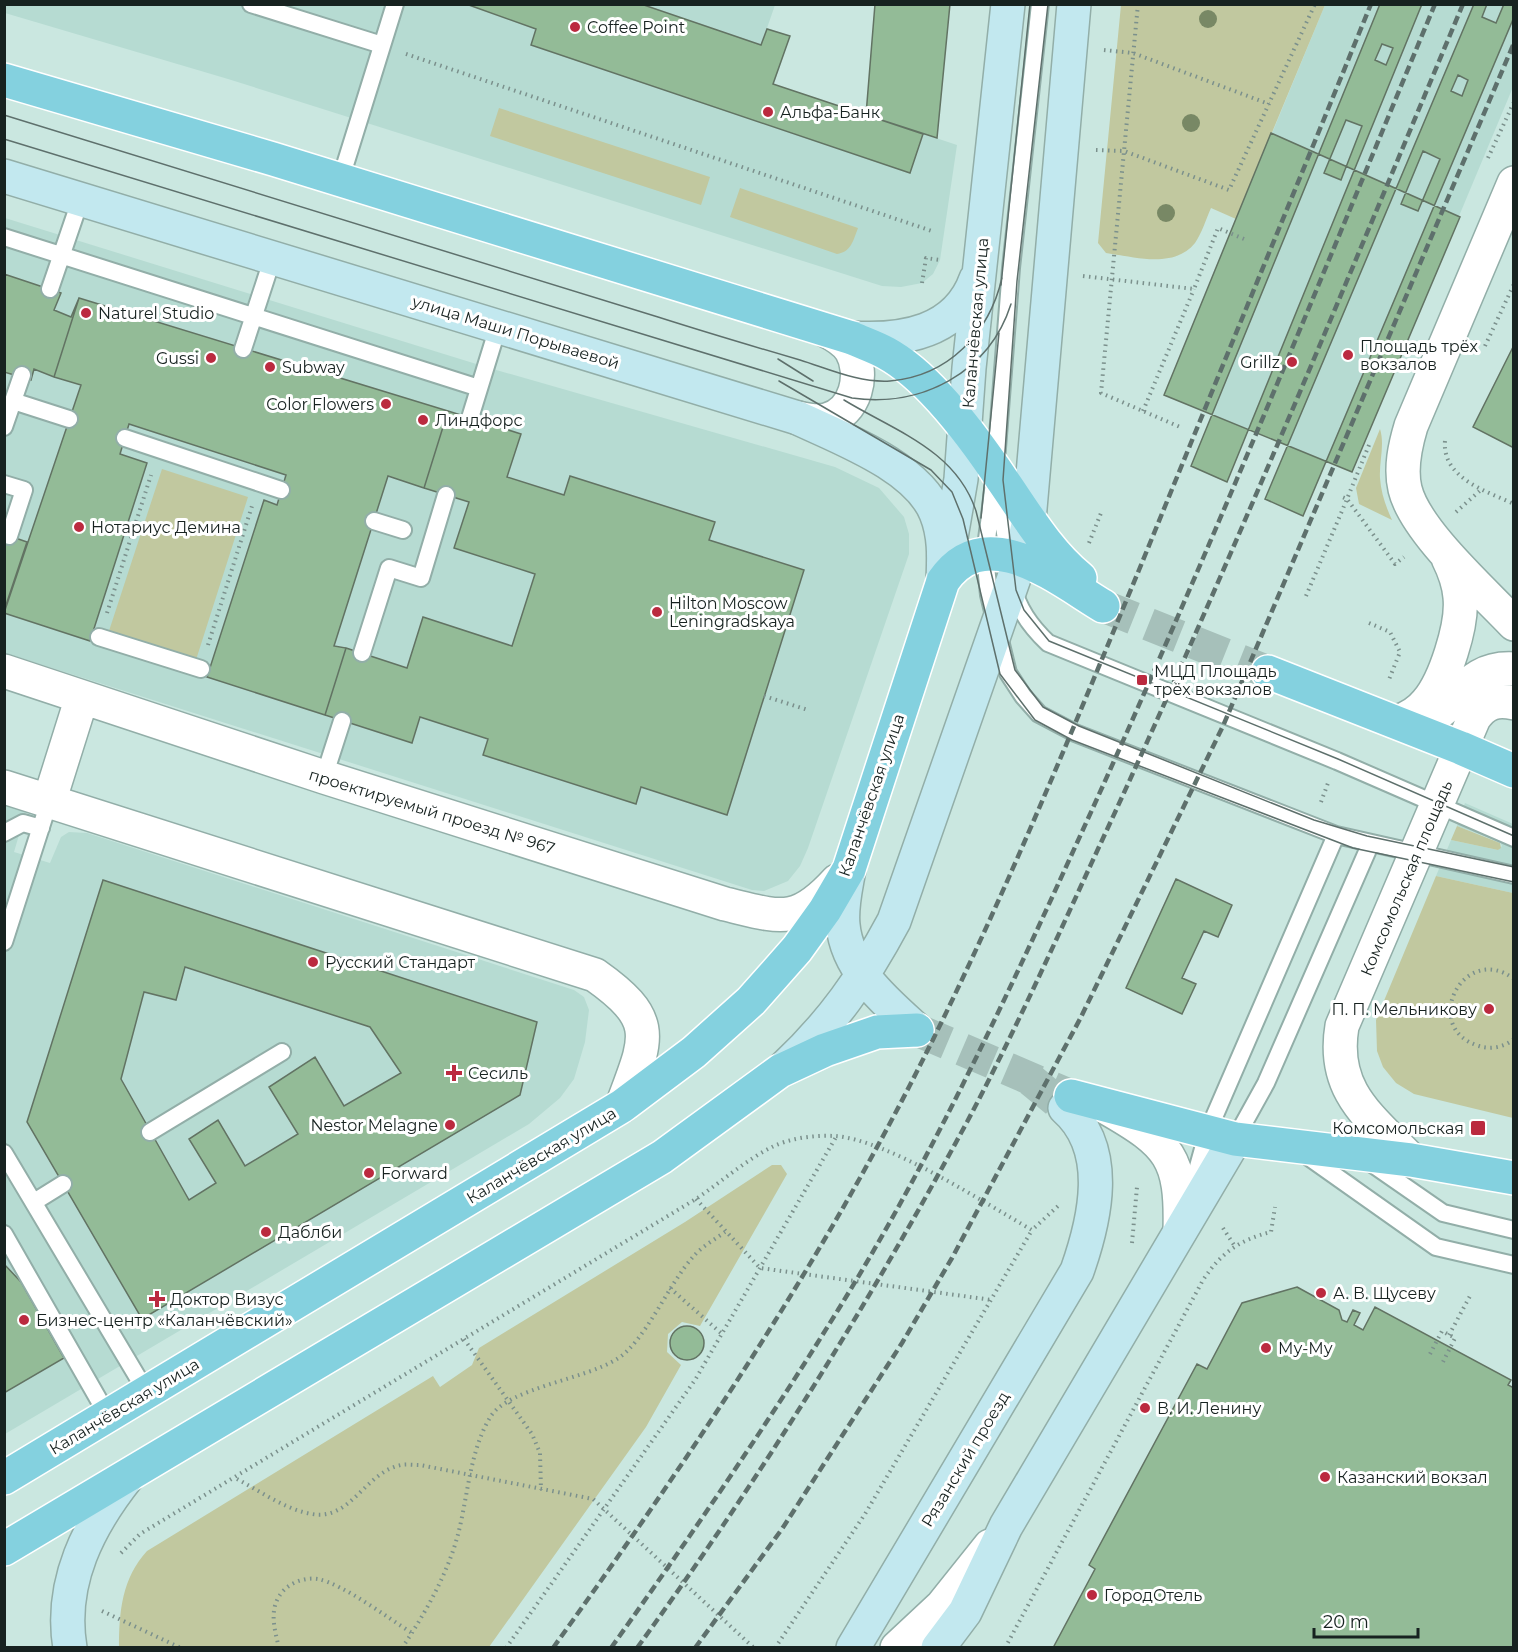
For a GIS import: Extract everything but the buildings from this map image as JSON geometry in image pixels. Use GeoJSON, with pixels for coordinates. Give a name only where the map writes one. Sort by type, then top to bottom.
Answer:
{"type":"FeatureCollection","features":[{"type":"Feature","properties":{"kind":"main road","name":"Каланчёвская улица"},"geometry":{"type":"LineString","coordinates":[[4,1478],[622,1106],[694,1052],[751,1001],[809,934],[849,869],[944,581],[960,488],[1008,4]]}},
{"type":"Feature","properties":{"kind":"main road"},"geometry":{"type":"LineString","coordinates":[[4,1549],[662,1156],[780,1071],[827,1024],[864,976],[894,921],[996,627],[1007,563],[1029,520],[1074,4]]}},
{"type":"Feature","properties":{"kind":"main road"},"geometry":{"type":"LineString","coordinates":[[4,80],[838,334],[886,353],[933,390],[1029,520],[1076,576],[1104,603],[1034,563],[965,560],[951,570],[944,581]]}},
{"type":"Feature","properties":{"kind":"main road","name":"улица Маши Порываевой"},"geometry":{"type":"LineString","coordinates":[[4,176],[798,418],[881,459],[921,491],[935,510],[941,526],[944,581]]}},
{"type":"Feature","properties":{"kind":"main road"},"geometry":{"type":"LineString","coordinates":[[838,334],[878,340],[928,331],[944,322],[960,307],[973,288],[980,269]]}},
{"type":"Feature","properties":{"kind":"main road"},"geometry":{"type":"LineString","coordinates":[[1268,672],[1514,771]]}},
{"type":"Feature","properties":{"kind":"main road"},"geometry":{"type":"LineString","coordinates":[[780,1071],[825,1050],[877,1032],[917,1030],[864,976],[853,959],[843,924],[849,869]]}},
{"type":"Feature","properties":{"kind":"main road","name":"Рязанский проезд"},"geometry":{"type":"LineString","coordinates":[[853,1647],[1077,1271],[1092,1223],[1095,1199],[1094,1166],[1089,1139],[1068,1102],[1103,1106]]}},
{"type":"Feature","properties":{"kind":"main road"},"geometry":{"type":"LineString","coordinates":[[1103,1106],[1221,1135],[1295,1147],[1411,1160],[1514,1178]]}},
{"type":"Feature","properties":{"kind":"main road"},"geometry":{"type":"LineString","coordinates":[[938,1647],[965,1612],[1006,1526],[1180,1231],[1221,1135]]}},
{"type":"Feature","properties":{"kind":"main road"},"geometry":{"type":"LineString","coordinates":[[70,1647],[70,1598],[80,1553],[108,1502],[129,1476]]}},
{"type":"Feature","properties":{"kind":"street"},"geometry":{"type":"LineString","coordinates":[[1514,183],[1419,407],[1406,444],[1405,488],[1413,510],[1442,532],[1514,624]]}},
{"type":"Feature","properties":{"kind":"street"},"geometry":{"type":"LineString","coordinates":[[798,418],[815,421],[838,415],[850,403],[857,386],[858,367],[850,348],[838,334]]}},
{"type":"Feature","properties":{"kind":"street"},"geometry":{"type":"LineString","coordinates":[[1397,722],[1418,712],[1432,697],[1455,643],[1461,596],[1442,532]]}},
{"type":"Feature","properties":{"kind":"street"},"geometry":{"type":"LineString","coordinates":[[1397,722],[1427,721],[1481,675],[1493,670],[1514,669]]}},
{"type":"Feature","properties":{"kind":"street","name":"проектируемый проезд № 967"},"geometry":{"type":"LineString","coordinates":[[4,671],[324,777],[725,904],[772,915],[797,914],[816,904],[849,869]]}},
{"type":"Feature","properties":{"kind":"street"},"geometry":{"type":"LineString","coordinates":[[45,815],[82,697]]}},
{"type":"Feature","properties":{"kind":"street","name":"Комсомольская площадь"},"geometry":{"type":"LineString","coordinates":[[1411,1160],[1347,1090],[1341,1071],[1338,1048],[1342,1026],[1461,748],[1481,709],[1492,702],[1514,703]]}},
{"type":"Feature","properties":{"kind":"street"},"geometry":{"type":"LineString","coordinates":[[4,787],[45,815],[595,975],[624,996],[640,1018],[644,1037],[622,1106]]}},
{"type":"Feature","properties":{"kind":"street"},"geometry":{"type":"LineString","coordinates":[[1103,1106],[1153,1139],[1171,1158],[1179,1179],[1180,1231]]}},
{"type":"Feature","properties":{"kind":"street"},"geometry":{"type":"LineString","coordinates":[[897,1647],[942,1606],[1006,1526]]}},
{"type":"Feature","properties":{"kind":"lane"},"geometry":{"type":"LineString","coordinates":[[251,4],[382,45]]}},
{"type":"Feature","properties":{"kind":"lane"},"geometry":{"type":"LineString","coordinates":[[340,181],[395,4]]}},
{"type":"Feature","properties":{"kind":"lane"},"geometry":{"type":"LineString","coordinates":[[1007,563],[995,471],[1011,268],[1040,4]]}},
{"type":"Feature","properties":{"kind":"lane"},"geometry":{"type":"LineString","coordinates":[[50,290],[81,198]]}},
{"type":"Feature","properties":{"kind":"lane"},"geometry":{"type":"LineString","coordinates":[[4,237],[479,388]]}},
{"type":"Feature","properties":{"kind":"lane"},"geometry":{"type":"LineString","coordinates":[[243,348],[273,257]]}},
{"type":"Feature","properties":{"kind":"lane"},"geometry":{"type":"LineString","coordinates":[[470,418],[498,327]]}},
{"type":"Feature","properties":{"kind":"lane"},"geometry":{"type":"LineString","coordinates":[[4,427],[22,375]]}},
{"type":"Feature","properties":{"kind":"lane"},"geometry":{"type":"LineString","coordinates":[[14,401],[69,419]]}},
{"type":"Feature","properties":{"kind":"lane"},"geometry":{"type":"LineString","coordinates":[[125,438],[159,449],[208,458],[260,483],[281,490]]}},
{"type":"Feature","properties":{"kind":"lane"},"geometry":{"type":"LineString","coordinates":[[995,471],[1007,563],[1022,612],[1048,643],[1514,838]]}},
{"type":"Feature","properties":{"kind":"lane"},"geometry":{"type":"LineString","coordinates":[[4,484],[24,490],[9,536]]}},
{"type":"Feature","properties":{"kind":"lane"},"geometry":{"type":"LineString","coordinates":[[362,653],[389,568],[421,578],[446,495]]}},
{"type":"Feature","properties":{"kind":"lane"},"geometry":{"type":"LineString","coordinates":[[374,520],[403,530]]}},
{"type":"Feature","properties":{"kind":"lane"},"geometry":{"type":"LineString","coordinates":[[996,627],[1008,673],[1023,696],[1039,714],[1075,733],[1336,835],[1370,845],[1514,875]]}},
{"type":"Feature","properties":{"kind":"lane"},"geometry":{"type":"LineString","coordinates":[[99,637],[201,669]]}},
{"type":"Feature","properties":{"kind":"lane"},"geometry":{"type":"LineString","coordinates":[[975,686],[980,683],[994,683],[1023,696]]}},
{"type":"Feature","properties":{"kind":"lane"},"geometry":{"type":"LineString","coordinates":[[324,777],[342,721]]}},
{"type":"Feature","properties":{"kind":"lane"},"geometry":{"type":"LineString","coordinates":[[4,833],[45,815]]}},
{"type":"Feature","properties":{"kind":"lane"},"geometry":{"type":"LineString","coordinates":[[4,942],[45,815]]}},
{"type":"Feature","properties":{"kind":"lane"},"geometry":{"type":"LineString","coordinates":[[1221,1135],[1336,835]]}},
{"type":"Feature","properties":{"kind":"lane"},"geometry":{"type":"LineString","coordinates":[[1221,1135],[1266,1083],[1370,845]]}},
{"type":"Feature","properties":{"kind":"lane"},"geometry":{"type":"LineString","coordinates":[[150,1132],[282,1052]]}},
{"type":"Feature","properties":{"kind":"lane"},"geometry":{"type":"LineString","coordinates":[[1295,1147],[1436,1247],[1514,1266]]}},
{"type":"Feature","properties":{"kind":"lane"},"geometry":{"type":"LineString","coordinates":[[4,1153],[147,1393]]}},
{"type":"Feature","properties":{"kind":"lane"},"geometry":{"type":"LineString","coordinates":[[1359,1154],[1443,1214],[1514,1230]]}},
{"type":"Feature","properties":{"kind":"lane"},"geometry":{"type":"LineString","coordinates":[[34,1202],[63,1184]]}},
{"type":"Feature","properties":{"kind":"lane"},"geometry":{"type":"LineString","coordinates":[[4,1234],[108,1416]]}},
{"type":"Feature","properties":{"kind":"path"},"geometry":{"type":"LineString","coordinates":[[1138,4],[1101,393],[1180,427]]}},
{"type":"Feature","properties":{"kind":"path"},"geometry":{"type":"LineString","coordinates":[[1086,149],[1124,151],[1229,190],[1315,4]]}},
{"type":"Feature","properties":{"kind":"path"},"geometry":{"type":"LineString","coordinates":[[382,45],[932,231]]}},
{"type":"Feature","properties":{"kind":"path"},"geometry":{"type":"LineString","coordinates":[[1097,50],[1133,53],[1269,104]]}},
{"type":"Feature","properties":{"kind":"path"},"geometry":{"type":"LineString","coordinates":[[1496,138],[1512,111],[1514,102]]}},
{"type":"Feature","properties":{"kind":"path"},"geometry":{"type":"LineString","coordinates":[[1143,411],[1218,228],[1244,239]]}},
{"type":"Feature","properties":{"kind":"path"},"geometry":{"type":"LineString","coordinates":[[922,284],[926,258],[940,260]]}},
{"type":"Feature","properties":{"kind":"path"},"geometry":{"type":"LineString","coordinates":[[1073,275],[1194,289]]}},
{"type":"Feature","properties":{"kind":"path"},"geometry":{"type":"LineString","coordinates":[[1445,433],[1444,449],[1448,462],[1463,479],[1514,504]]}},
{"type":"Feature","properties":{"kind":"path"},"geometry":{"type":"LineString","coordinates":[[99,637],[159,449]]}},
{"type":"Feature","properties":{"kind":"path"},"geometry":{"type":"LineString","coordinates":[[201,669],[260,483]]}},
{"type":"Feature","properties":{"kind":"path"},"geometry":{"type":"LineString","coordinates":[[1442,532],[1482,489]]}},
{"type":"Feature","properties":{"kind":"path"},"geometry":{"type":"LineString","coordinates":[[1342,497],[1347,499],[1395,564]]}},
{"type":"Feature","properties":{"kind":"path"},"geometry":{"type":"LineString","coordinates":[[1306,596],[1347,499]]}},
{"type":"Feature","properties":{"kind":"path"},"geometry":{"type":"LineString","coordinates":[[1089,544],[1101,513]]}},
{"type":"Feature","properties":{"kind":"path"},"geometry":{"type":"LineString","coordinates":[[1369,623],[1390,632],[1400,652],[1388,683]]}},
{"type":"Feature","properties":{"kind":"path"},"geometry":{"type":"LineString","coordinates":[[764,696],[808,710]]}},
{"type":"Feature","properties":{"kind":"path"},"geometry":{"type":"LineString","coordinates":[[1318,811],[1332,773]]}},
{"type":"Feature","properties":{"kind":"path"},"geometry":{"type":"LineString","coordinates":[[1514,979],[1494,970],[1480,971],[1468,976],[1455,991],[1449,1011],[1452,1024],[1460,1036],[1471,1044],[1484,1048],[1498,1047],[1514,1039]]}},
{"type":"Feature","properties":{"kind":"path"},"geometry":{"type":"LineString","coordinates":[[116,1558],[140,1534],[696,1199],[772,1147],[815,1136],[836,1136],[881,1149],[1032,1230]]}},
{"type":"Feature","properties":{"kind":"path"},"geometry":{"type":"LineString","coordinates":[[506,1647],[695,1380],[836,1136]]}},
{"type":"Feature","properties":{"kind":"path"},"geometry":{"type":"LineString","coordinates":[[1128,1186],[1147,1188]]}},
{"type":"Feature","properties":{"kind":"path"},"geometry":{"type":"LineString","coordinates":[[775,1647],[865,1514],[1032,1230],[1065,1198]]}},
{"type":"Feature","properties":{"kind":"path"},"geometry":{"type":"LineString","coordinates":[[696,1199],[760,1268],[992,1300]]}},
{"type":"Feature","properties":{"kind":"path"},"geometry":{"type":"LineString","coordinates":[[1005,1647],[1203,1280],[1217,1259],[1234,1245],[1271,1232],[1275,1207]]}},
{"type":"Feature","properties":{"kind":"path"},"geometry":{"type":"LineString","coordinates":[[402,1647],[435,1591],[457,1540],[471,1475],[486,1425],[500,1405],[507,1400],[581,1376],[621,1357],[636,1340],[693,1256],[725,1232]]}},
{"type":"Feature","properties":{"kind":"path"},"geometry":{"type":"LineString","coordinates":[[670,1288],[722,1334]]}},
{"type":"Feature","properties":{"kind":"path"},"geometry":{"type":"LineString","coordinates":[[1449,1335],[1470,1296]]}},
{"type":"Feature","properties":{"kind":"path"},"geometry":{"type":"LineString","coordinates":[[1430,1354],[1442,1331],[1455,1338],[1443,1362]]}},
{"type":"Feature","properties":{"kind":"path"},"geometry":{"type":"LineString","coordinates":[[464,1340],[531,1434],[540,1453],[541,1490]]}},
{"type":"Feature","properties":{"kind":"path"},"geometry":{"type":"LineString","coordinates":[[236,1478],[295,1509],[313,1515],[332,1514],[344,1507],[388,1470],[401,1465],[420,1465],[593,1499],[605,1507],[754,1647]]}},
{"type":"Feature","properties":{"kind":"path"},"geometry":{"type":"LineString","coordinates":[[279,1647],[272,1618],[275,1604],[288,1586],[303,1579],[317,1578],[332,1584],[412,1633]]}},
{"type":"Feature","properties":{"kind":"path"},"geometry":{"type":"LineString","coordinates":[[100,1610],[181,1647]]}},
{"type":"Feature","properties":{"kind":"shaded area"},"geometry":{"type":"Polygon","coordinates":[[[4,5],[775,5],[767,28],[790,36],[774,84],[957,145],[940,260],[933,274],[922,283],[901,287],[882,286],[228,79],[5,13],[4,5]]]}},
{"type":"Feature","properties":{"kind":"shaded area"},"geometry":{"type":"Polygon","coordinates":[[[1121,5],[1325,5],[1236,219],[1211,208],[1195,243],[1186,251],[1165,259],[1106,253],[1098,243],[1121,5]]]}},
{"type":"Feature","properties":{"kind":"shaded area"},"geometry":{"type":"Polygon","coordinates":[[[1325,5],[1513,5],[1513,87],[1352,472],[1164,395],[1325,5]]]}},
{"type":"Feature","properties":{"kind":"shaded area"},"geometry":{"type":"Polygon","coordinates":[[[499,108],[710,177],[701,205],[490,136],[499,108]]]}},
{"type":"Feature","properties":{"kind":"shaded area"},"geometry":{"type":"Polygon","coordinates":[[[740,188],[858,228],[853,241],[845,251],[837,254],[730,217],[740,188]]]}},
{"type":"Feature","properties":{"kind":"shaded area"},"geometry":{"type":"Polygon","coordinates":[[[5,218],[486,367],[835,467],[879,488],[904,517],[909,534],[909,554],[808,848],[800,866],[788,881],[764,891],[752,890],[5,653],[5,218]]]}},
{"type":"Feature","properties":{"kind":"shaded area"},"geometry":{"type":"Polygon","coordinates":[[[1380,429],[1381,484],[1384,500],[1392,520],[1359,504],[1356,488],[1380,429]]]}},
{"type":"Feature","properties":{"kind":"shaded area"},"geometry":{"type":"Polygon","coordinates":[[[162,469],[248,497],[195,663],[108,634],[162,469]]]}},
{"type":"Feature","properties":{"kind":"shaded area"},"geometry":{"type":"Polygon","coordinates":[[[1465,803],[1513,824],[1513,893],[1436,876],[1451,840],[1498,850],[1502,846],[1500,842],[1457,826],[1465,803]]]}},
{"type":"Feature","properties":{"kind":"shaded area"},"geometry":{"type":"Polygon","coordinates":[[[5,804],[26,811],[14,852],[50,863],[61,837],[69,832],[87,833],[574,990],[584,997],[589,1010],[585,1042],[574,1079],[560,1098],[529,1124],[5,1434],[5,804]]]}},
{"type":"Feature","properties":{"kind":"shaded area"},"geometry":{"type":"Polygon","coordinates":[[[1457,826],[1500,843],[1501,848],[1498,850],[1451,840],[1457,826]]]}},
{"type":"Feature","properties":{"kind":"shaded area"},"geometry":{"type":"Polygon","coordinates":[[[1436,876],[1513,893],[1513,1118],[1414,1094],[1396,1083],[1383,1067],[1377,1051],[1376,1020],[1436,876]]]}},
{"type":"Feature","properties":{"kind":"shaded area"},"geometry":{"type":"Polygon","coordinates":[[[772,1165],[781,1165],[787,1174],[700,1326],[682,1322],[668,1334],[667,1352],[681,1365],[646,1427],[489,1647],[119,1647],[121,1608],[127,1584],[132,1572],[147,1551],[433,1376],[440,1387],[472,1365],[479,1348],[685,1222],[772,1165]]]}},
{"type":"Feature","properties":{"kind":"tunnel"},"geometry":{"type":"LineString","coordinates":[[1103,606],[1268,672]]}},
{"type":"Feature","properties":{"kind":"tunnel"},"geometry":{"type":"LineString","coordinates":[[917,1030],[1071,1096]]}},
{"type":"Feature","properties":{"kind":"tunnel"},"geometry":{"type":"LineString","coordinates":[[1031,1080],[1065,1108]]}},
{"type":"Feature","properties":{"kind":"tram line"},"geometry":{"type":"LineString","coordinates":[[1001,285],[1030,4]]}},
{"type":"Feature","properties":{"kind":"tram line"},"geometry":{"type":"LineString","coordinates":[[1048,4],[1017,281],[1003,480],[1016,590],[1024,610],[1049,641],[1338,759],[1514,836]]}},
{"type":"Feature","properties":{"kind":"tram line"},"geometry":{"type":"LineString","coordinates":[[4,115],[844,375],[867,380],[890,381],[911,377],[931,371],[948,361],[963,348],[987,317],[1002,278]]}},
{"type":"Feature","properties":{"kind":"tram line"},"geometry":{"type":"LineString","coordinates":[[4,139],[852,398],[878,400],[903,397],[927,391],[949,381],[969,367],[987,349],[1001,328],[1011,304]]}},
{"type":"Feature","properties":{"kind":"tram line"},"geometry":{"type":"LineString","coordinates":[[981,518],[999,333]]}},
{"type":"Feature","properties":{"kind":"tram line"},"geometry":{"type":"LineString","coordinates":[[778,359],[813,381]]}},
{"type":"Feature","properties":{"kind":"tram line"},"geometry":{"type":"LineString","coordinates":[[779,381],[931,470],[952,492],[963,519],[1000,674],[1035,720],[1072,740],[1353,848],[1514,882]]}},
{"type":"Feature","properties":{"kind":"tram line"},"geometry":{"type":"LineString","coordinates":[[844,400],[922,444],[954,472],[967,490],[976,511],[1015,670],[1043,707],[1079,726],[1314,820],[1367,836],[1514,867]]}},
{"type":"Feature","properties":{"kind":"railway"},"geometry":{"type":"LineString","coordinates":[[553,1648],[649,1512],[742,1373],[871,1159],[942,1022],[1058,765],[1371,4]]}},
{"type":"Feature","properties":{"kind":"railway"},"geometry":{"type":"LineString","coordinates":[[611,1648],[784,1396],[838,1310],[907,1192],[970,1070],[1132,722],[1264,415],[1435,4]]}},
{"type":"Feature","properties":{"kind":"railway"},"geometry":{"type":"LineString","coordinates":[[637,1648],[726,1521],[852,1324],[930,1190],[986,1085],[1157,720],[1290,414],[1463,4]]}},
{"type":"Feature","properties":{"kind":"railway"},"geometry":{"type":"LineString","coordinates":[[695,1648],[782,1529],[902,1343],[952,1258],[1080,1019],[1223,726],[1514,43]]}},
{"type":"Feature","properties":{"kind":"place","name":"Coffee Point"},"geometry":{"type":"Point","coordinates":[575,27]}},
{"type":"Feature","properties":{"kind":"place","name":"Альфа-Банк"},"geometry":{"type":"Point","coordinates":[768,112]}},
{"type":"Feature","properties":{"kind":"place","name":"Naturel Studio"},"geometry":{"type":"Point","coordinates":[86,313]}},
{"type":"Feature","properties":{"kind":"place","name":"Площадь трёх вокзалов"},"geometry":{"type":"Point","coordinates":[1348,355]}},
{"type":"Feature","properties":{"kind":"place","name":"Gussi"},"geometry":{"type":"Point","coordinates":[211,358]}},
{"type":"Feature","properties":{"kind":"place","name":"Grillz"},"geometry":{"type":"Point","coordinates":[1292,362]}},
{"type":"Feature","properties":{"kind":"place","name":"Subway"},"geometry":{"type":"Point","coordinates":[270,367]}},
{"type":"Feature","properties":{"kind":"place","name":"Color Flowers"},"geometry":{"type":"Point","coordinates":[386,404]}},
{"type":"Feature","properties":{"kind":"place","name":"Линдфорс"},"geometry":{"type":"Point","coordinates":[423,420]}},
{"type":"Feature","properties":{"kind":"place","name":"Нотариус Демина"},"geometry":{"type":"Point","coordinates":[79,527]}},
{"type":"Feature","properties":{"kind":"place","name":"Hilton Moscow Leningradskaya"},"geometry":{"type":"Point","coordinates":[657,612]}},
{"type":"Feature","properties":{"kind":"place","name":"МЦД Площадь трёх вокзалов"},"geometry":{"type":"Point","coordinates":[1142,680]}},
{"type":"Feature","properties":{"kind":"place","name":"Русский Стандарт"},"geometry":{"type":"Point","coordinates":[313,962]}},
{"type":"Feature","properties":{"kind":"place","name":"П. П. Мельникову"},"geometry":{"type":"Point","coordinates":[1489,1009]}},
{"type":"Feature","properties":{"kind":"place","name":"Сесиль"},"geometry":{"type":"Point","coordinates":[454,1073]}},
{"type":"Feature","properties":{"kind":"place","name":"Nestor Melagne"},"geometry":{"type":"Point","coordinates":[450,1125]}},
{"type":"Feature","properties":{"kind":"place","name":"Комсомольская"},"geometry":{"type":"Point","coordinates":[1478,1128]}},
{"type":"Feature","properties":{"kind":"place","name":"Forward"},"geometry":{"type":"Point","coordinates":[369,1173]}},
{"type":"Feature","properties":{"kind":"place","name":"Даблби"},"geometry":{"type":"Point","coordinates":[266,1232]}},
{"type":"Feature","properties":{"kind":"place","name":"А. В. Щусеву"},"geometry":{"type":"Point","coordinates":[1321,1293]}},
{"type":"Feature","properties":{"kind":"place","name":"Доктор Визус"},"geometry":{"type":"Point","coordinates":[157,1299]}},
{"type":"Feature","properties":{"kind":"place","name":"Бизнес-центр «Каланчёвский»"},"geometry":{"type":"Point","coordinates":[24,1320]}},
{"type":"Feature","properties":{"kind":"place","name":"Му-Му"},"geometry":{"type":"Point","coordinates":[1266,1348]}},
{"type":"Feature","properties":{"kind":"place","name":"В. И. Ленину"},"geometry":{"type":"Point","coordinates":[1145,1408]}},
{"type":"Feature","properties":{"kind":"place","name":"Казанский вокзал"},"geometry":{"type":"Point","coordinates":[1325,1477]}},
{"type":"Feature","properties":{"kind":"place","name":"ГородОтель"},"geometry":{"type":"Point","coordinates":[1092,1595]}}]}
